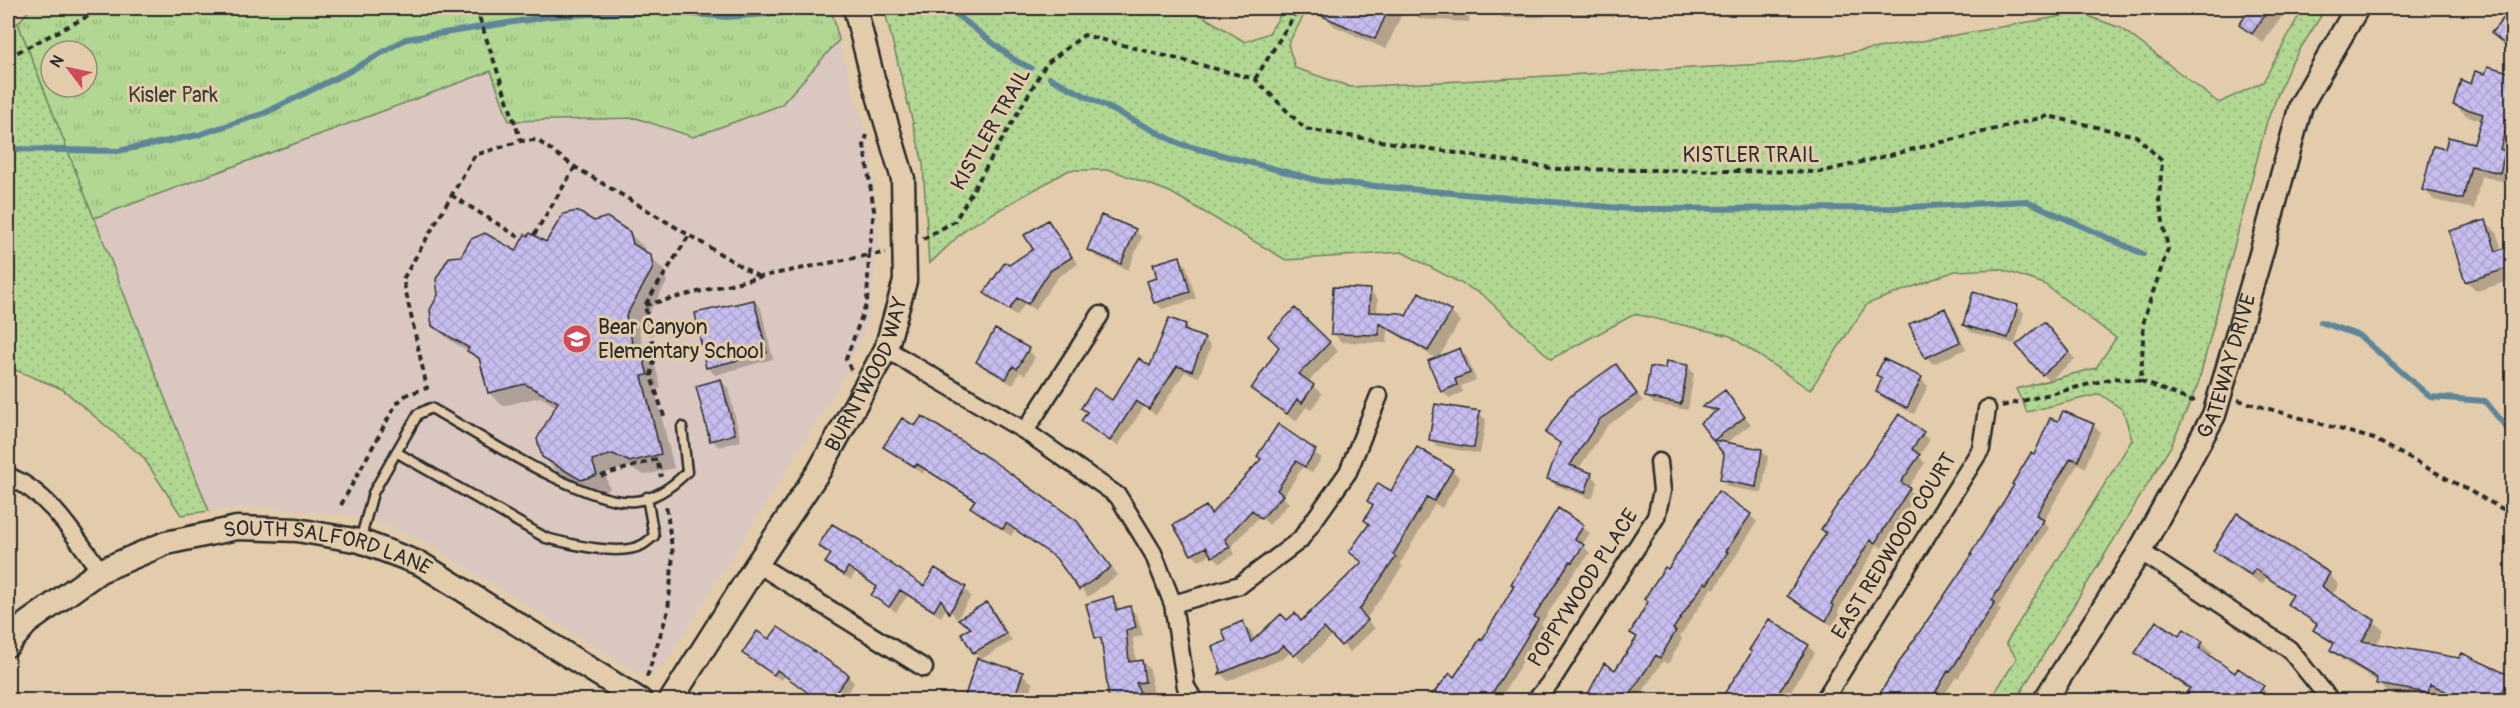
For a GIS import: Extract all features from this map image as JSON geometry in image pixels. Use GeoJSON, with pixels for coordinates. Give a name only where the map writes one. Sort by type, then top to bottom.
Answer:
{"type":"FeatureCollection","features":[{"type":"Feature","properties":{"kind":"street","name":"BURNTWOOD WAY"},"geometry":{"type":"LineString","coordinates":[[671,700],[819,471],[886,349],[905,281],[903,178],[872,75],[855,8]]}},
{"type":"Feature","properties":{"kind":"street","name":"GATEWAY DRIVE"},"geometry":{"type":"LineString","coordinates":[[2045,700],[2140,551],[2214,415],[2301,105],[2357,8]]}},
{"type":"Feature","properties":{"kind":"street"},"geometry":{"type":"LineString","coordinates":[[1025,431],[1100,315]]}},
{"type":"Feature","properties":{"kind":"street"},"geometry":{"type":"LineString","coordinates":[[886,349],[1025,431],[1118,496],[1153,553],[1173,604],[1186,687],[1194,700]]}},
{"type":"Feature","properties":{"kind":"street"},"geometry":{"type":"LineString","coordinates":[[1173,604],[1240,585],[1300,540],[1348,472],[1379,396]]}},
{"type":"Feature","properties":{"kind":"street","name":"EAST REDWOOD COURT"},"geometry":{"type":"LineString","coordinates":[[1824,700],[1981,449],[1987,410]]}},
{"type":"Feature","properties":{"kind":"street","name":"POPPYWOOD PLACE"},"geometry":{"type":"LineString","coordinates":[[1536,700],[1552,680],[1656,517],[1662,491],[1659,462]]}},
{"type":"Feature","properties":{"kind":"street"},"geometry":{"type":"LineString","coordinates":[[8,476],[21,481],[57,512],[100,571]]}},
{"type":"Feature","properties":{"kind":"street","name":"SOUTH SALFORD LANE"},"geometry":{"type":"LineString","coordinates":[[8,645],[27,623],[100,571],[165,543],[237,528],[297,530],[360,542],[421,564],[640,700]]}},
{"type":"Feature","properties":{"kind":"street"},"geometry":{"type":"LineString","coordinates":[[2140,551],[2289,649],[2330,700]]}},
{"type":"Feature","properties":{"kind":"street"},"geometry":{"type":"LineString","coordinates":[[757,564],[924,668]]}},
{"type":"Feature","properties":{"kind":"lane"},"geometry":{"type":"LineString","coordinates":[[360,542],[373,493],[418,414],[431,408],[518,458],[609,501],[636,501],[648,497],[671,488],[687,472],[682,427]]}},
{"type":"Feature","properties":{"kind":"lane"},"geometry":{"type":"LineString","coordinates":[[396,452],[546,538],[574,544],[614,549],[641,546],[654,536],[648,497]]}},
{"type":"Feature","properties":{"kind":"path"},"geometry":{"type":"LineString","coordinates":[[8,57],[102,9],[144,8]]}},
{"type":"Feature","properties":{"kind":"path"},"geometry":{"type":"LineString","coordinates":[[476,8],[521,141]]}},
{"type":"Feature","properties":{"kind":"path"},"geometry":{"type":"LineString","coordinates":[[1255,79],[1299,8]]}},
{"type":"Feature","properties":{"kind":"path","name":"KISTLER TRAIL"},"geometry":{"type":"LineString","coordinates":[[645,305],[759,277],[904,250],[955,221],[1046,64],[1084,35],[1255,79],[1305,129],[1557,169],[1821,172],[2048,116],[2136,136],[2162,161],[2159,200],[2168,249],[2144,318],[2141,381]]}},
{"type":"Feature","properties":{"kind":"path"},"geometry":{"type":"LineString","coordinates":[[851,370],[846,359],[867,302],[874,210],[864,145],[867,135]]}},
{"type":"Feature","properties":{"kind":"path"},"geometry":{"type":"LineString","coordinates":[[341,506],[396,404],[406,395],[427,388],[403,279],[476,155],[521,141],[537,140],[575,167],[759,277]]}},
{"type":"Feature","properties":{"kind":"path"},"geometry":{"type":"LineString","coordinates":[[534,235],[575,167]]}},
{"type":"Feature","properties":{"kind":"path"},"geometry":{"type":"LineString","coordinates":[[451,195],[522,239]]}},
{"type":"Feature","properties":{"kind":"path"},"geometry":{"type":"LineString","coordinates":[[664,416],[651,376],[655,355],[645,305],[690,234]]}},
{"type":"Feature","properties":{"kind":"path"},"geometry":{"type":"LineString","coordinates":[[1987,410],[2114,378],[2141,381],[2191,401],[2220,394],[2374,439],[2512,514]]}},
{"type":"Feature","properties":{"kind":"shaded area"},"geometry":{"type":"Polygon","coordinates":[[[839,40],[870,148],[879,239],[869,320],[841,383],[663,667],[638,674],[419,539],[359,516],[257,507],[209,511],[94,218],[491,71],[509,121],[636,118],[693,137],[781,105],[839,40]]]}},
{"type":"Feature","properties":{"kind":"green space","name":"Kisler Park"},"geometry":{"type":"Polygon","coordinates":[[[31,8],[831,8],[839,40],[781,105],[693,137],[636,118],[509,121],[491,71],[94,218],[48,99],[99,99],[99,39],[39,39],[39,77],[18,23],[31,8]]]}},
{"type":"Feature","properties":{"kind":"green space"},"geometry":{"type":"Polygon","coordinates":[[[884,8],[1195,8],[1196,12],[1245,42],[1269,33],[1285,8],[1308,8],[1288,44],[1295,68],[1351,87],[1783,63],[2079,13],[2121,28],[2219,103],[2263,82],[2303,8],[2326,8],[2290,65],[2267,121],[2198,384],[2171,446],[2016,700],[1990,700],[2017,658],[2006,643],[2132,440],[2123,410],[2100,394],[2027,412],[2016,389],[2096,368],[2116,338],[2044,284],[2000,269],[1955,271],[1867,304],[1810,390],[1730,336],[1635,314],[1551,359],[1483,295],[1402,252],[1286,260],[1170,192],[1111,170],[1069,170],[967,228],[929,264],[923,163],[884,8]]]}},
{"type":"Feature","properties":{"kind":"green space"},"geometry":{"type":"Polygon","coordinates":[[[18,23],[39,77],[39,99],[48,99],[209,511],[181,515],[143,457],[62,389],[8,367],[8,26],[18,23]]]}},
{"type":"Feature","properties":{"kind":"building"},"geometry":{"type":"Polygon","coordinates":[[[1304,8],[1389,8],[1375,39],[1304,8]]]}},
{"type":"Feature","properties":{"kind":"building"},"geometry":{"type":"Polygon","coordinates":[[[2251,8],[2270,8],[2252,34],[2239,25],[2251,8]]]}},
{"type":"Feature","properties":{"kind":"building"},"geometry":{"type":"Polygon","coordinates":[[[2512,8],[2512,50],[2491,33],[2512,8]]]}},
{"type":"Feature","properties":{"kind":"building"},"geometry":{"type":"Polygon","coordinates":[[[2488,66],[2512,73],[2512,109],[2500,149],[2505,151],[2500,173],[2471,166],[2463,199],[2422,190],[2433,146],[2445,149],[2448,137],[2474,143],[2483,114],[2453,105],[2461,80],[2471,84],[2475,71],[2485,74],[2488,66]]]}},
{"type":"Feature","properties":{"kind":"building"},"geometry":{"type":"Polygon","coordinates":[[[577,211],[594,221],[607,217],[630,232],[633,244],[651,255],[653,268],[626,316],[635,355],[642,353],[648,375],[642,376],[661,454],[630,462],[613,454],[592,460],[597,475],[581,480],[542,457],[537,439],[558,402],[525,384],[488,393],[479,358],[467,351],[469,348],[432,326],[430,310],[438,295],[436,279],[449,257],[461,256],[471,239],[485,233],[516,251],[525,234],[528,236],[530,233],[546,242],[563,214],[577,211]]]}},
{"type":"Feature","properties":{"kind":"building"},"geometry":{"type":"Polygon","coordinates":[[[1101,215],[1136,229],[1121,264],[1087,250],[1101,215]]]}},
{"type":"Feature","properties":{"kind":"building"},"geometry":{"type":"Polygon","coordinates":[[[1048,220],[1072,257],[1050,271],[1028,304],[1017,298],[1009,310],[984,293],[1005,262],[1009,265],[1033,249],[1024,235],[1048,220]]]}},
{"type":"Feature","properties":{"kind":"building"},"geometry":{"type":"Polygon","coordinates":[[[2486,220],[2496,251],[2512,246],[2512,267],[2465,282],[2449,231],[2486,220]]]}},
{"type":"Feature","properties":{"kind":"building"},"geometry":{"type":"Polygon","coordinates":[[[1180,256],[1190,292],[1154,303],[1147,281],[1157,278],[1153,264],[1180,256]]]}},
{"type":"Feature","properties":{"kind":"building"},"geometry":{"type":"Polygon","coordinates":[[[1333,287],[1370,289],[1369,312],[1400,313],[1406,316],[1419,292],[1452,311],[1428,351],[1379,323],[1379,335],[1331,334],[1333,287]]]}},
{"type":"Feature","properties":{"kind":"building"},"geometry":{"type":"Polygon","coordinates":[[[1973,292],[2018,305],[2008,338],[1963,325],[1973,292]]]}},
{"type":"Feature","properties":{"kind":"building"},"geometry":{"type":"Polygon","coordinates":[[[754,300],[767,353],[706,368],[695,313],[754,300]]]}},
{"type":"Feature","properties":{"kind":"building"},"geometry":{"type":"Polygon","coordinates":[[[1295,308],[1330,342],[1299,374],[1314,385],[1302,403],[1297,399],[1287,414],[1251,389],[1279,347],[1268,336],[1295,308]]]}},
{"type":"Feature","properties":{"kind":"building"},"geometry":{"type":"Polygon","coordinates":[[[1945,308],[1960,342],[1925,358],[1909,324],[1945,308]]]}},
{"type":"Feature","properties":{"kind":"building"},"geometry":{"type":"Polygon","coordinates":[[[1169,318],[1186,324],[1184,330],[1205,338],[1192,371],[1177,366],[1149,409],[1136,401],[1110,441],[1081,421],[1087,412],[1081,408],[1094,388],[1112,400],[1139,358],[1150,366],[1169,318]]]}},
{"type":"Feature","properties":{"kind":"building"},"geometry":{"type":"Polygon","coordinates":[[[2044,322],[2069,352],[2042,375],[2016,345],[2044,322]]]}},
{"type":"Feature","properties":{"kind":"building"},"geometry":{"type":"Polygon","coordinates":[[[995,329],[1029,348],[1017,369],[1013,366],[1006,379],[976,362],[995,329]]]}},
{"type":"Feature","properties":{"kind":"building"},"geometry":{"type":"Polygon","coordinates":[[[1460,348],[1470,373],[1455,379],[1457,385],[1441,392],[1428,361],[1460,348]]]}},
{"type":"Feature","properties":{"kind":"building"},"geometry":{"type":"Polygon","coordinates":[[[1884,359],[1922,377],[1907,408],[1876,392],[1882,378],[1876,375],[1884,359]]]}},
{"type":"Feature","properties":{"kind":"building"},"geometry":{"type":"Polygon","coordinates":[[[1666,361],[1688,365],[1681,404],[1645,397],[1650,367],[1665,369],[1666,361]]]}},
{"type":"Feature","properties":{"kind":"building"},"geometry":{"type":"Polygon","coordinates":[[[1616,364],[1637,394],[1600,419],[1570,465],[1592,473],[1585,493],[1547,479],[1560,443],[1545,433],[1568,398],[1616,364]]]}},
{"type":"Feature","properties":{"kind":"building"},"geometry":{"type":"Polygon","coordinates":[[[721,379],[735,434],[710,441],[696,386],[721,379]]]}},
{"type":"Feature","properties":{"kind":"building"},"geometry":{"type":"Polygon","coordinates":[[[1725,390],[1745,417],[1714,440],[1762,449],[1756,487],[1720,480],[1724,455],[1700,423],[1718,410],[1702,407],[1725,390]]]}},
{"type":"Feature","properties":{"kind":"building"},"geometry":{"type":"Polygon","coordinates":[[[1435,404],[1480,411],[1474,448],[1429,440],[1435,404]]]}},
{"type":"Feature","properties":{"kind":"building"},"geometry":{"type":"Polygon","coordinates":[[[2063,411],[2094,424],[2078,461],[2071,458],[2036,515],[2044,520],[1992,600],[1995,602],[1950,672],[1948,671],[1931,700],[1876,700],[1972,555],[1971,553],[2014,485],[2012,484],[2031,453],[2034,455],[2050,418],[2058,421],[2063,411]]]}},
{"type":"Feature","properties":{"kind":"building"},"geometry":{"type":"Polygon","coordinates":[[[1899,414],[1924,432],[1912,449],[1920,455],[1901,482],[1910,488],[1875,543],[1870,540],[1831,604],[1834,606],[1826,621],[1787,596],[1826,533],[1821,529],[1899,414]]]}},
{"type":"Feature","properties":{"kind":"building"},"geometry":{"type":"Polygon","coordinates":[[[922,416],[990,459],[1077,521],[1111,567],[1079,590],[1056,558],[1006,523],[1003,529],[970,507],[975,500],[917,464],[915,467],[883,447],[902,418],[915,426],[922,416]]]}},
{"type":"Feature","properties":{"kind":"building"},"geometry":{"type":"Polygon","coordinates":[[[1278,424],[1316,450],[1305,467],[1296,461],[1277,490],[1283,495],[1261,519],[1252,510],[1225,539],[1230,547],[1212,557],[1206,547],[1191,555],[1173,525],[1206,506],[1211,514],[1261,459],[1257,456],[1278,424]]]}},
{"type":"Feature","properties":{"kind":"building"},"geometry":{"type":"Polygon","coordinates":[[[1417,447],[1453,469],[1434,501],[1427,497],[1393,555],[1396,557],[1359,610],[1368,620],[1341,646],[1324,628],[1294,656],[1283,645],[1277,651],[1219,674],[1221,670],[1212,647],[1226,641],[1222,630],[1243,621],[1251,642],[1281,614],[1287,620],[1295,613],[1301,621],[1362,562],[1349,552],[1369,524],[1364,520],[1373,505],[1367,501],[1378,483],[1391,491],[1417,447]]]}},
{"type":"Feature","properties":{"kind":"building"},"geometry":{"type":"Polygon","coordinates":[[[1718,491],[1751,514],[1726,551],[1728,552],[1673,629],[1676,631],[1660,658],[1656,655],[1626,700],[1585,700],[1604,663],[1615,670],[1637,637],[1630,633],[1648,602],[1644,599],[1665,567],[1668,569],[1718,491]]]}},
{"type":"Feature","properties":{"kind":"building"},"geometry":{"type":"Polygon","coordinates":[[[1558,508],[1584,525],[1575,539],[1584,545],[1572,562],[1570,561],[1534,617],[1538,619],[1488,700],[1428,700],[1450,673],[1454,677],[1480,639],[1482,640],[1514,586],[1511,584],[1558,508]]]}},
{"type":"Feature","properties":{"kind":"building"},"geometry":{"type":"Polygon","coordinates":[[[2237,513],[2330,573],[2322,586],[2375,620],[2362,641],[2459,658],[2462,653],[2511,676],[2499,700],[2465,700],[2430,684],[2428,693],[2376,684],[2377,678],[2330,650],[2334,643],[2313,630],[2317,624],[2287,604],[2293,595],[2255,569],[2251,575],[2213,551],[2237,513]]]}},
{"type":"Feature","properties":{"kind":"building"},"geometry":{"type":"Polygon","coordinates":[[[832,524],[863,542],[862,544],[924,586],[935,568],[966,587],[949,613],[941,599],[934,611],[900,590],[889,607],[871,595],[877,587],[848,567],[844,575],[825,563],[831,554],[818,546],[832,524]]]}},
{"type":"Feature","properties":{"kind":"building"},"geometry":{"type":"Polygon","coordinates":[[[1113,596],[1116,610],[1130,606],[1136,627],[1126,630],[1129,662],[1142,660],[1145,682],[1136,683],[1143,700],[1109,700],[1101,637],[1095,638],[1086,604],[1113,596]]]}},
{"type":"Feature","properties":{"kind":"building"},"geometry":{"type":"Polygon","coordinates":[[[987,602],[1006,634],[973,653],[961,633],[971,628],[958,619],[987,602]]]}},
{"type":"Feature","properties":{"kind":"building"},"geometry":{"type":"Polygon","coordinates":[[[1769,619],[1809,645],[1774,700],[1720,700],[1752,652],[1749,650],[1769,619]]]}},
{"type":"Feature","properties":{"kind":"building"},"geometry":{"type":"Polygon","coordinates":[[[2156,621],[2179,636],[2184,629],[2203,642],[2199,648],[2235,673],[2238,668],[2264,686],[2254,700],[2200,700],[2187,692],[2190,688],[2135,653],[2156,621]]]}},
{"type":"Feature","properties":{"kind":"building"},"geometry":{"type":"Polygon","coordinates":[[[778,627],[849,675],[830,700],[818,700],[777,670],[774,675],[742,653],[757,631],[769,639],[778,627]]]}},
{"type":"Feature","properties":{"kind":"building"},"geometry":{"type":"Polygon","coordinates":[[[977,658],[1023,672],[1014,700],[979,700],[965,696],[977,658]]]}},
{"type":"Feature","properties":{"kind":"waterway"},"geometry":{"type":"LineString","coordinates":[[948,8],[1016,61],[1031,68]]}},
{"type":"Feature","properties":{"kind":"waterway"},"geometry":{"type":"LineString","coordinates":[[8,149],[118,151],[198,135],[265,113],[350,71],[406,39],[552,16],[659,11],[727,17],[781,13]]}},
{"type":"Feature","properties":{"kind":"waterway"},"geometry":{"type":"LineString","coordinates":[[1050,78],[1180,144],[1320,181],[1631,209],[1892,208],[2027,201],[2143,254]]}},
{"type":"Feature","properties":{"kind":"waterway"},"geometry":{"type":"LineString","coordinates":[[2321,322],[2360,336],[2430,397],[2485,401],[2512,434]]}},
{"type":"Feature","properties":{"kind":"place","name":"Bear Canyon Elementary School"},"geometry":{"type":"Point","coordinates":[577,339]}}]}
